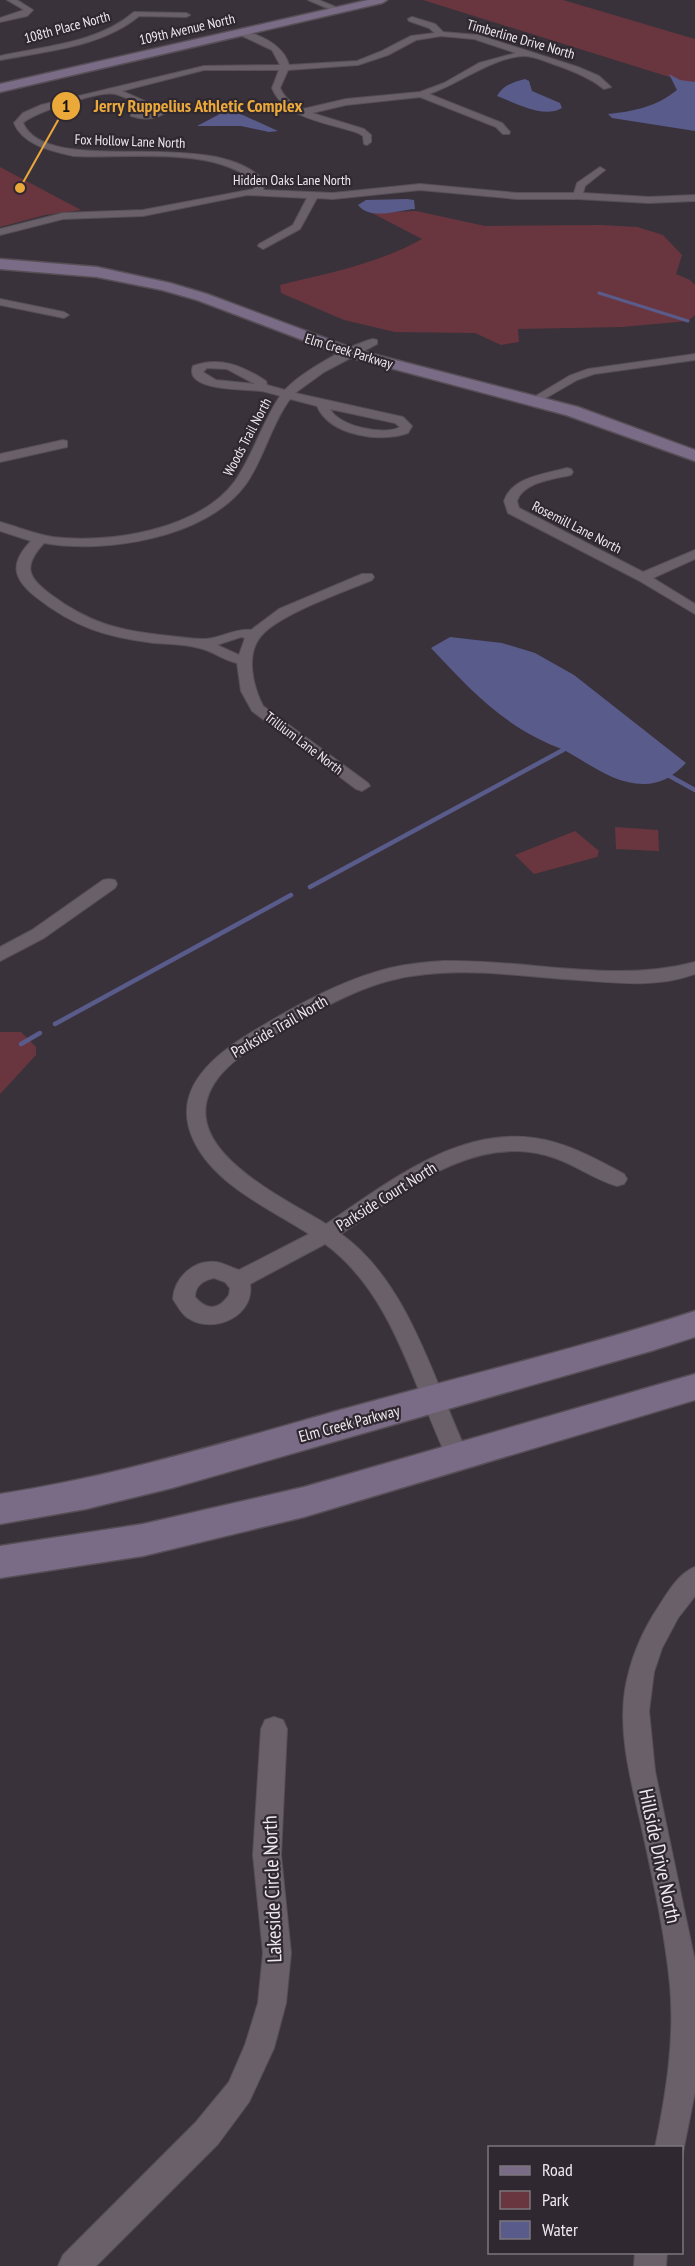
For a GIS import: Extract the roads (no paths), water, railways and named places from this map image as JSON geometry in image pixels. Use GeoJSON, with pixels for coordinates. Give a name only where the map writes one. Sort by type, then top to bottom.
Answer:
{"type":"FeatureCollection","features":[{"type":"Feature","properties":{"kind":"street"},"geometry":{"type":"LineString","coordinates":[[0,20],[27,12],[28,8],[11,0]]}},
{"type":"Feature","properties":{"kind":"street"},"geometry":{"type":"LineString","coordinates":[[312,0],[339,10]]}},
{"type":"Feature","properties":{"kind":"street","name":"109th Avenue North"},"geometry":{"type":"LineString","coordinates":[[0,88],[382,0]]}},
{"type":"Feature","properties":{"kind":"street"},"geometry":{"type":"LineString","coordinates":[[138,4],[137,14],[186,15]]}},
{"type":"Feature","properties":{"kind":"street","name":"108th Place North"},"geometry":{"type":"LineString","coordinates":[[0,58],[101,35],[124,25],[137,14]]}},
{"type":"Feature","properties":{"kind":"street"},"geometry":{"type":"LineString","coordinates":[[412,19],[432,26],[441,34]]}},
{"type":"Feature","properties":{"kind":"street"},"geometry":{"type":"LineString","coordinates":[[241,32],[272,46],[284,57],[285,67],[276,81],[277,93],[287,104],[303,112],[361,131],[367,135],[367,142]]}},
{"type":"Feature","properties":{"kind":"street","name":"Timberline Drive North"},"geometry":{"type":"LineString","coordinates":[[285,67],[330,67],[358,63],[386,53],[414,38],[441,34],[475,37],[586,73],[607,87]]}},
{"type":"Feature","properties":{"kind":"street"},"geometry":{"type":"LineString","coordinates":[[303,112],[346,102],[421,93],[447,85],[482,65],[525,53]]}},
{"type":"Feature","properties":{"kind":"street","name":"Fox Hollow Lane North"},"geometry":{"type":"LineString","coordinates":[[258,191],[260,182],[257,176],[239,166],[221,160],[196,156],[73,153],[37,140],[19,129],[18,123],[22,117],[36,110],[204,69],[285,67]]}},
{"type":"Feature","properties":{"kind":"street"},"geometry":{"type":"LineString","coordinates":[[114,90],[147,105]]}},
{"type":"Feature","properties":{"kind":"street"},"geometry":{"type":"LineString","coordinates":[[421,93],[499,125],[506,132]]}},
{"type":"Feature","properties":{"kind":"street"},"geometry":{"type":"LineString","coordinates":[[578,196],[580,185],[600,170]]}},
{"type":"Feature","properties":{"kind":"street","name":"Hidden Oaks Lane North"},"geometry":{"type":"LineString","coordinates":[[0,232],[63,216],[143,213],[230,193],[258,191],[313,196],[410,187],[457,189],[517,196],[678,200],[695,198]]}},
{"type":"Feature","properties":{"kind":"street"},"geometry":{"type":"LineString","coordinates":[[263,246],[297,227],[313,196]]}},
{"type":"Feature","properties":{"kind":"street"},"geometry":{"type":"LineString","coordinates":[[678,200],[688,209]]}},
{"type":"Feature","properties":{"kind":"street"},"geometry":{"type":"LineString","coordinates":[[0,252],[113,261],[185,276]]}},
{"type":"Feature","properties":{"kind":"street","name":"Elm Creek Parkway"},"geometry":{"type":"LineString","coordinates":[[0,264],[97,272],[165,286],[202,297],[351,353],[543,403],[624,428],[695,456]]}},
{"type":"Feature","properties":{"kind":"street"},"geometry":{"type":"LineString","coordinates":[[0,302],[64,315]]}},
{"type":"Feature","properties":{"kind":"street","name":"Elm Creek Parkway"},"geometry":{"type":"LineString","coordinates":[[353,335],[444,360]]}},
{"type":"Feature","properties":{"kind":"street","name":"Woods Trail North"},"geometry":{"type":"LineString","coordinates":[[0,526],[11,532],[40,539],[77,542],[125,538],[177,526],[209,511],[232,494],[242,481],[287,394],[295,386],[373,342]]}},
{"type":"Feature","properties":{"kind":"street"},"geometry":{"type":"LineString","coordinates":[[543,403],[620,369],[695,357]]}},
{"type":"Feature","properties":{"kind":"street"},"geometry":{"type":"LineString","coordinates":[[261,387],[262,383],[253,377],[224,365],[203,365],[196,372],[213,383],[235,387],[261,387],[399,420],[406,426],[404,430],[392,435],[356,428],[327,415],[322,403]]}},
{"type":"Feature","properties":{"kind":"street"},"geometry":{"type":"LineString","coordinates":[[536,383],[569,392]]}},
{"type":"Feature","properties":{"kind":"street"},"geometry":{"type":"LineString","coordinates":[[0,458],[63,444]]}},
{"type":"Feature","properties":{"kind":"street","name":"Rosemill Lane North"},"geometry":{"type":"LineString","coordinates":[[567,472],[520,487],[510,495],[509,503],[513,510],[643,577],[695,610]]}},
{"type":"Feature","properties":{"kind":"street"},"geometry":{"type":"LineString","coordinates":[[40,539],[25,557],[22,575],[29,585],[70,615],[87,624],[114,631],[206,644],[229,657],[244,660],[254,634],[284,612],[367,577]]}},
{"type":"Feature","properties":{"kind":"street"},"geometry":{"type":"LineString","coordinates":[[643,577],[695,554]]}},
{"type":"Feature","properties":{"kind":"street"},"geometry":{"type":"LineString","coordinates":[[206,644],[240,633],[254,634]]}},
{"type":"Feature","properties":{"kind":"street","name":"Trillium Lane North"},"geometry":{"type":"LineString","coordinates":[[244,660],[248,691],[257,708],[362,786]]}},
{"type":"Feature","properties":{"kind":"street"},"geometry":{"type":"LineString","coordinates":[[0,955],[55,924],[109,884]]}},
{"type":"Feature","properties":{"kind":"street","name":"Parkside Trail North"},"geometry":{"type":"LineString","coordinates":[[459,1457],[431,1401],[399,1323],[381,1289],[356,1258],[326,1234],[231,1173],[211,1155],[201,1137],[195,1119],[198,1097],[207,1078],[218,1063],[236,1049],[338,993],[377,977],[443,966],[639,978],[682,974],[695,969]]}},
{"type":"Feature","properties":{"kind":"street","name":"Parkside Court North"},"geometry":{"type":"LineString","coordinates":[[238,1281],[326,1234],[423,1170],[453,1155],[474,1149],[524,1144],[552,1150],[579,1160],[617,1179]]}},
{"type":"Feature","properties":{"kind":"street","name":"Elm Creek Parkway"},"geometry":{"type":"LineString","coordinates":[[0,1509],[33,1505],[214,1462],[695,1324]]}},
{"type":"Feature","properties":{"kind":"street"},"geometry":{"type":"LineString","coordinates":[[0,1562],[155,1537],[304,1502],[695,1387]]}},
{"type":"Feature","properties":{"kind":"street","name":"Hillside Drive North"},"geometry":{"type":"LineString","coordinates":[[669,2146],[686,2064],[684,1987],[674,1919],[640,1762],[636,1716],[641,1672],[656,1635],[675,1601],[695,1578]]}},
{"type":"Feature","properties":{"kind":"street","name":"Lakeside Circle North"},"geometry":{"type":"LineString","coordinates":[[74,2266],[207,2133],[238,2092],[259,2048],[272,2003],[277,1953],[267,1855],[274,1729]]}},
{"type":"Feature","properties":{"kind":"water"},"geometry":{"type":"Polygon","coordinates":[[[669,74],[680,80],[695,82],[695,131],[612,118],[608,114],[645,107],[669,96],[677,90],[669,74]]]}},
{"type":"Feature","properties":{"kind":"water"},"geometry":{"type":"Polygon","coordinates":[[[525,79],[529,81],[532,91],[560,103],[562,108],[555,111],[538,111],[497,96],[506,87],[525,79]]]}},
{"type":"Feature","properties":{"kind":"water"},"geometry":{"type":"Polygon","coordinates":[[[220,111],[234,111],[278,131],[269,132],[241,126],[197,126],[218,115],[220,111]]]}},
{"type":"Feature","properties":{"kind":"water"},"geometry":{"type":"Polygon","coordinates":[[[366,200],[414,200],[415,209],[377,214],[363,210],[358,205],[366,200]]]}},
{"type":"Feature","properties":{"kind":"water"},"geometry":{"type":"Polygon","coordinates":[[[450,637],[502,643],[535,653],[574,675],[686,763],[662,781],[650,784],[632,783],[612,777],[564,750],[538,739],[492,708],[431,648],[450,637]]]}},
{"type":"Feature","properties":{"kind":"waterway"},"geometry":{"type":"LineString","coordinates":[[599,293],[688,321]]}},
{"type":"Feature","properties":{"kind":"waterway"},"geometry":{"type":"LineString","coordinates":[[310,887],[563,750],[568,745]]}},
{"type":"Feature","properties":{"kind":"waterway"},"geometry":{"type":"LineString","coordinates":[[666,774],[695,790]]}},
{"type":"Feature","properties":{"kind":"waterway"},"geometry":{"type":"LineString","coordinates":[[55,1024],[291,895]]}},
{"type":"Feature","properties":{"kind":"waterway"},"geometry":{"type":"LineString","coordinates":[[21,1044],[40,1033]]}},
{"type":"Feature","properties":{"kind":"place","name":"Jerry Ruppelius Athletic Complex"},"geometry":{"type":"Point","coordinates":[20,188]}}]}
